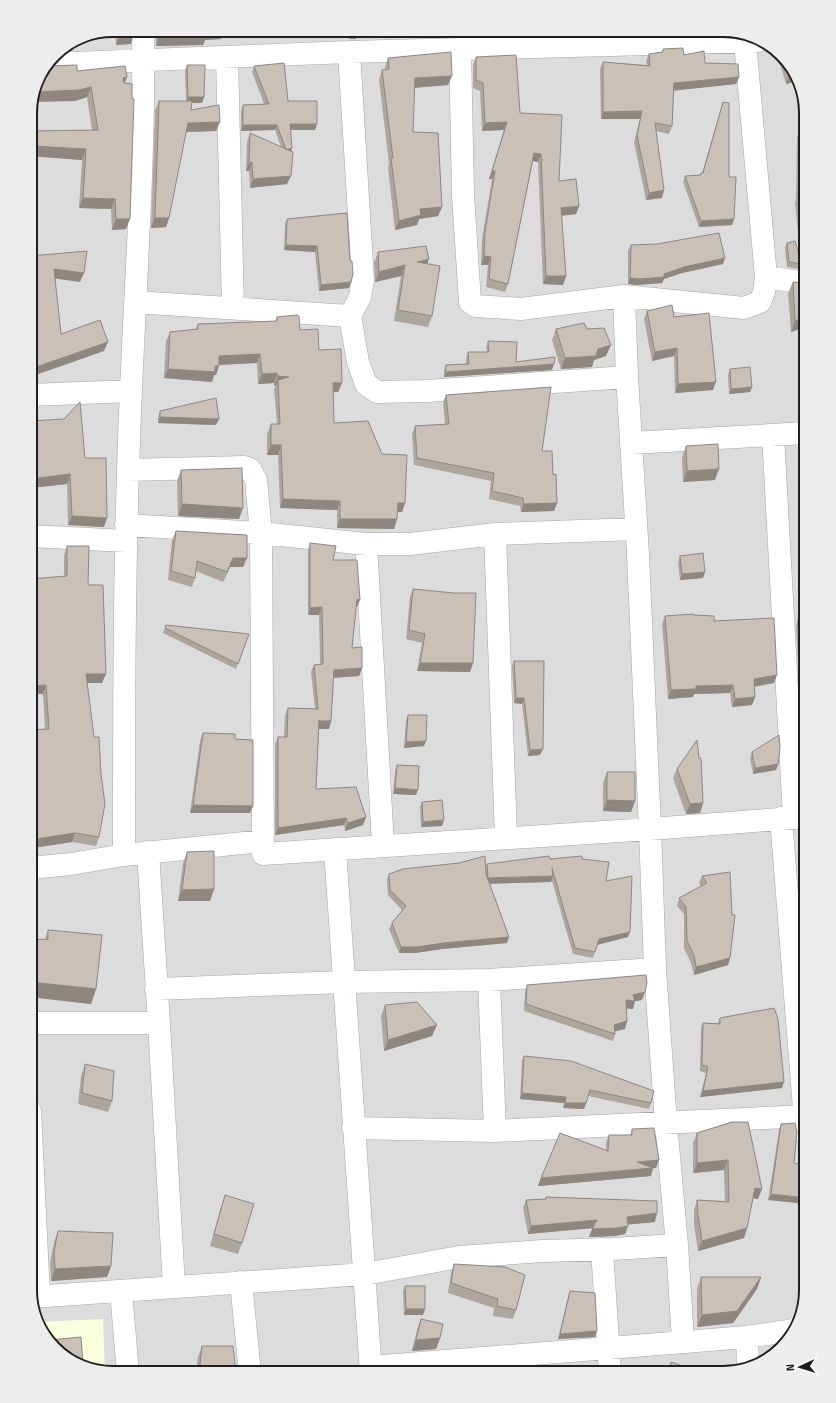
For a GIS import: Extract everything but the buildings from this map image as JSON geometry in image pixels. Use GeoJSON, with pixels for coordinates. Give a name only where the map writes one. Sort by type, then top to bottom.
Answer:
{"type":"FeatureCollection","features":[{"type":"Feature","properties":{"kind":"street"},"geometry":{"type":"LineString","coordinates":[[124,855],[126,533],[131,391],[139,239],[144,61],[143,37]]}},
{"type":"Feature","properties":{"kind":"street"},"geometry":{"type":"LineString","coordinates":[[55,64],[349,52],[460,50],[592,38],[747,41]]}},
{"type":"Feature","properties":{"kind":"street"},"geometry":{"type":"LineString","coordinates":[[460,50],[463,195],[470,302],[476,306],[520,309],[624,296],[744,308],[760,302],[764,292],[766,277],[752,43]]}},
{"type":"Feature","properties":{"kind":"street"},"geometry":{"type":"LineString","coordinates":[[349,52],[363,280],[360,297],[350,316],[358,362],[366,384],[377,392],[427,391],[626,377]]}},
{"type":"Feature","properties":{"kind":"street"},"geometry":{"type":"LineString","coordinates":[[227,57],[233,308]]}},
{"type":"Feature","properties":{"kind":"street"},"geometry":{"type":"LineString","coordinates":[[766,277],[799,282]]}},
{"type":"Feature","properties":{"kind":"street"},"geometry":{"type":"LineString","coordinates":[[624,296],[626,377],[636,529],[655,969],[666,1123],[677,1245],[683,1342]]}},
{"type":"Feature","properties":{"kind":"street"},"geometry":{"type":"LineString","coordinates":[[135,302],[350,316]]}},
{"type":"Feature","properties":{"kind":"street"},"geometry":{"type":"LineString","coordinates":[[37,395],[131,391]]}},
{"type":"Feature","properties":{"kind":"street"},"geometry":{"type":"LineString","coordinates":[[631,443],[799,433]]}},
{"type":"Feature","properties":{"kind":"street"},"geometry":{"type":"LineString","coordinates":[[773,435],[794,817],[799,939]]}},
{"type":"Feature","properties":{"kind":"street"},"geometry":{"type":"LineString","coordinates":[[128,470],[244,467],[250,469],[256,480],[261,532],[263,854],[506,837],[650,829],[794,817]]}},
{"type":"Feature","properties":{"kind":"street"},"geometry":{"type":"LineString","coordinates":[[37,536],[126,533],[261,532],[366,544],[410,544],[495,534],[636,529]]}},
{"type":"Feature","properties":{"kind":"street"},"geometry":{"type":"LineString","coordinates":[[495,534],[506,837]]}},
{"type":"Feature","properties":{"kind":"street"},"geometry":{"type":"LineString","coordinates":[[366,544],[383,845]]}},
{"type":"Feature","properties":{"kind":"street"},"geometry":{"type":"LineString","coordinates":[[37,867],[71,864],[148,852],[263,841]]}},
{"type":"Feature","properties":{"kind":"street"},"geometry":{"type":"LineString","coordinates":[[335,849],[353,1128],[365,1274],[370,1366]]}},
{"type":"Feature","properties":{"kind":"street"},"geometry":{"type":"LineString","coordinates":[[148,852],[174,1287]]}},
{"type":"Feature","properties":{"kind":"street"},"geometry":{"type":"LineString","coordinates":[[156,989],[344,982],[489,980],[655,969]]}},
{"type":"Feature","properties":{"kind":"street"},"geometry":{"type":"LineString","coordinates":[[489,980],[495,1131]]}},
{"type":"Feature","properties":{"kind":"street"},"geometry":{"type":"LineString","coordinates":[[37,1023],[159,1023]]}},
{"type":"Feature","properties":{"kind":"street"},"geometry":{"type":"LineString","coordinates":[[353,1128],[495,1131],[666,1123],[799,1123]]}},
{"type":"Feature","properties":{"kind":"street"},"geometry":{"type":"LineString","coordinates":[[38,1297],[365,1274],[459,1257],[543,1251],[602,1250],[677,1245]]}},
{"type":"Feature","properties":{"kind":"street"},"geometry":{"type":"LineString","coordinates":[[602,1250],[609,1366]]}},
{"type":"Feature","properties":{"kind":"street"},"geometry":{"type":"LineString","coordinates":[[241,1282],[249,1366]]}},
{"type":"Feature","properties":{"kind":"street"},"geometry":{"type":"LineString","coordinates":[[121,1291],[127,1366]]}},
{"type":"Feature","properties":{"kind":"street"},"geometry":{"type":"LineString","coordinates":[[413,1366],[747,1337],[787,1331]]}},
{"type":"Feature","properties":{"kind":"street"},"geometry":{"type":"LineString","coordinates":[[747,1337],[748,1362]]}},
{"type":"Feature","properties":{"kind":"shaded area"},"geometry":{"type":"Polygon","coordinates":[[[728,37],[747,41],[765,50],[780,63],[791,79],[796,93],[799,113],[799,1295],[795,1314],[786,1332],[773,1347],[757,1358],[743,1363],[723,1366],[108,1366],[89,1362],[71,1353],[56,1340],[45,1324],[38,1305],[37,1290],[37,108],[45,79],[56,63],[75,47],[98,38],[728,37]]]}},
{"type":"Feature","properties":{"kind":"shaded area"},"geometry":{"type":"Polygon","coordinates":[[[103,1319],[105,1366],[89,1362],[71,1353],[56,1340],[44,1322],[103,1319]]]}}]}
